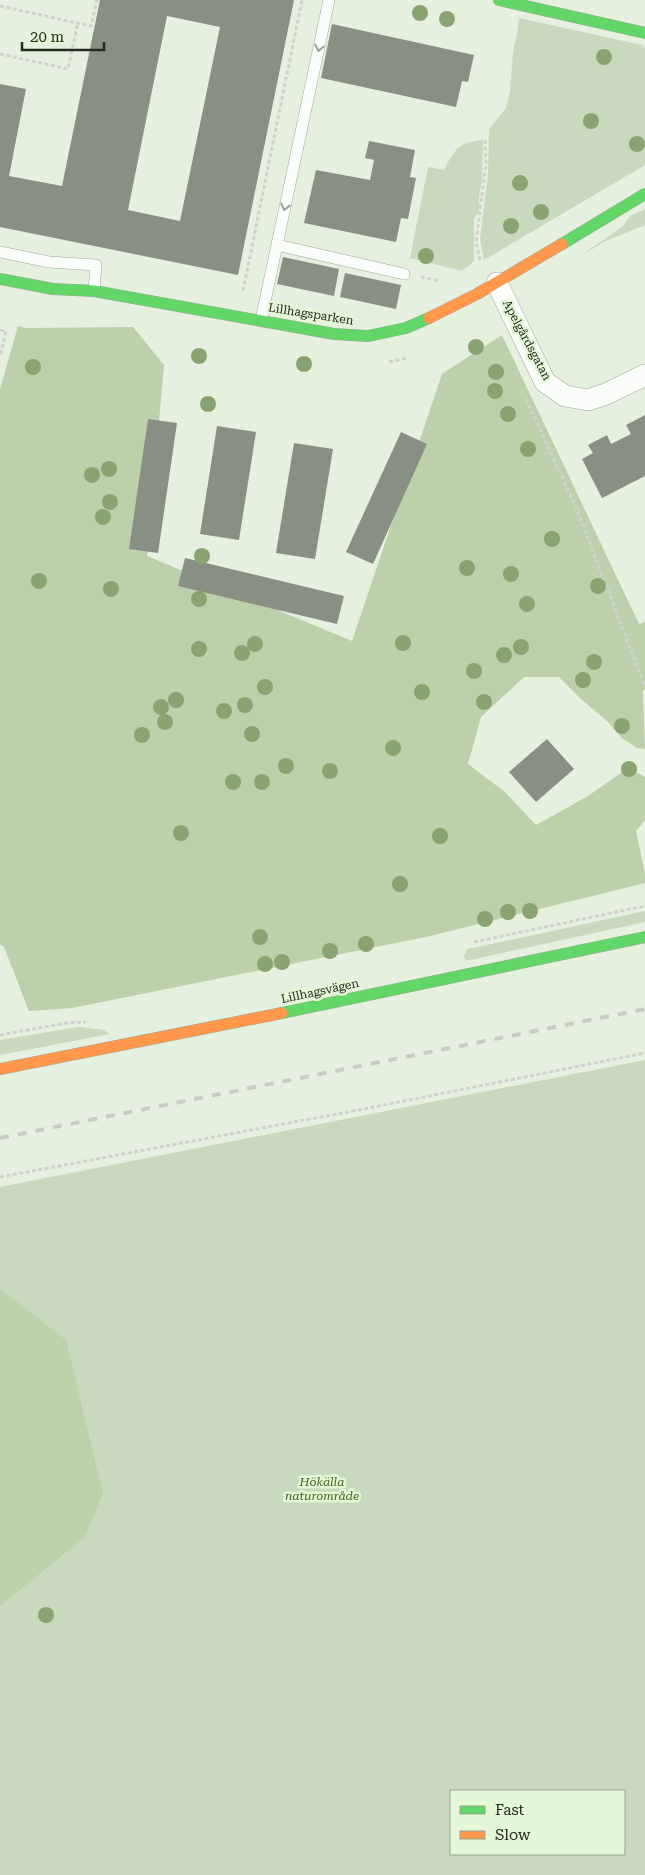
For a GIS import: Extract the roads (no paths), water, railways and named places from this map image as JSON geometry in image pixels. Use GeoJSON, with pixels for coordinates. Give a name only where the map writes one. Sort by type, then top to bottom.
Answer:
{"type":"FeatureCollection","features":[{"type":"Feature","properties":{"kind":"street"},"geometry":{"type":"LineString","coordinates":[[499,0],[645,33]]}},
{"type":"Feature","properties":{"kind":"street","name":"Lillhagsparken"},"geometry":{"type":"LineString","coordinates":[[0,278],[53,289],[94,291],[238,315],[334,334],[368,336],[406,328],[470,298],[645,194]]}},
{"type":"Feature","properties":{"kind":"street","name":"Apelgårdsgatan"},"geometry":{"type":"LineString","coordinates":[[497,283],[545,382],[565,396],[588,400],[606,394],[645,375]]}},
{"type":"Feature","properties":{"kind":"street","name":"Lillhagsvägen"},"geometry":{"type":"LineString","coordinates":[[0,1069],[221,1026],[645,937]]}},
{"type":"Feature","properties":{"kind":"lane"},"geometry":{"type":"LineString","coordinates":[[261,320],[329,0]]}},
{"type":"Feature","properties":{"kind":"lane"},"geometry":{"type":"LineString","coordinates":[[277,245],[404,274]]}},
{"type":"Feature","properties":{"kind":"lane"},"geometry":{"type":"LineString","coordinates":[[0,252],[50,262],[96,265],[94,291]]}},
{"type":"Feature","properties":{"kind":"railway"},"geometry":{"type":"LineString","coordinates":[[0,1138],[645,1009]]}},
{"type":"Feature","properties":{"kind":"park label","name":"Hökälla naturområde"},"geometry":{"type":"Point","coordinates":[322,1489]}}]}
